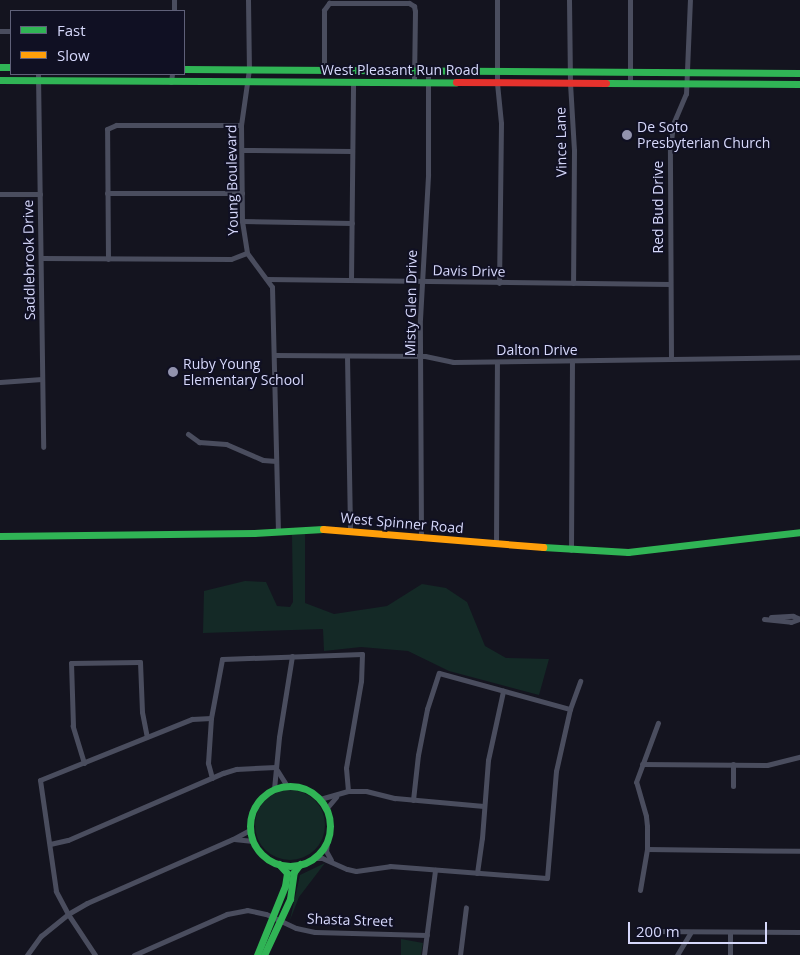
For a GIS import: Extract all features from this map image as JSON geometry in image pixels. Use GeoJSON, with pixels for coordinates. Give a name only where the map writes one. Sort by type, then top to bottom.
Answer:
{"type":"FeatureCollection","features":[{"type":"Feature","properties":{"kind":"main road","name":"West Pleasant Run Road"},"geometry":{"type":"LineString","coordinates":[[185,68],[800,73]]}},
{"type":"Feature","properties":{"kind":"main road","name":"West Pleasant Run Road"},"geometry":{"type":"LineString","coordinates":[[0,80],[37,77],[172,78],[247,82],[354,83],[800,84]]}},
{"type":"Feature","properties":{"kind":"main road","name":"West Spinner Road"},"geometry":{"type":"LineString","coordinates":[[0,536],[254,533],[278,530],[350,531],[571,550],[628,552],[800,532]]}},
{"type":"Feature","properties":{"kind":"main road"},"geometry":{"type":"LineString","coordinates":[[277,919],[287,878],[285,869],[261,853],[253,841],[250,830],[251,820],[259,801],[274,789],[287,786],[305,789],[320,799],[326,809],[330,825],[327,842],[313,858],[300,864],[278,864]]}},
{"type":"Feature","properties":{"kind":"main road"},"geometry":{"type":"LineString","coordinates":[[257,955],[290,899],[294,872],[300,864]]}},
{"type":"Feature","properties":{"kind":"main road"},"geometry":{"type":"LineString","coordinates":[[264,955],[267,940]]}},
{"type":"Feature","properties":{"kind":"street","name":"Young Boulevard"},"geometry":{"type":"LineString","coordinates":[[248,0],[249,69],[241,125],[242,222],[247,253],[267,279],[272,294],[278,530]]}},
{"type":"Feature","properties":{"kind":"street"},"geometry":{"type":"LineString","coordinates":[[498,0],[498,83],[501,123],[499,283]]}},
{"type":"Feature","properties":{"kind":"street","name":"Vince Lane"},"geometry":{"type":"LineString","coordinates":[[570,0],[570,83],[574,150],[573,284]]}},
{"type":"Feature","properties":{"kind":"street"},"geometry":{"type":"LineString","coordinates":[[630,0],[630,84]]}},
{"type":"Feature","properties":{"kind":"street","name":"Red Bud Drive"},"geometry":{"type":"LineString","coordinates":[[670,358],[670,149],[673,124],[686,94],[688,84],[690,0]]}},
{"type":"Feature","properties":{"kind":"street"},"geometry":{"type":"LineString","coordinates":[[324,69],[324,10],[329,3],[409,3],[414,6],[414,83]]}},
{"type":"Feature","properties":{"kind":"street","name":"Misty Glen Drive"},"geometry":{"type":"LineString","coordinates":[[420,537],[420,356],[428,174],[428,70]]}},
{"type":"Feature","properties":{"kind":"street","name":"Saddlebrook Drive"},"geometry":{"type":"LineString","coordinates":[[37,77],[44,447]]}},
{"type":"Feature","properties":{"kind":"street"},"geometry":{"type":"LineString","coordinates":[[351,280],[354,83]]}},
{"type":"Feature","properties":{"kind":"street"},"geometry":{"type":"LineString","coordinates":[[108,259],[106,132],[111,126],[241,125]]}},
{"type":"Feature","properties":{"kind":"street"},"geometry":{"type":"LineString","coordinates":[[242,150],[352,151]]}},
{"type":"Feature","properties":{"kind":"street"},"geometry":{"type":"LineString","coordinates":[[107,192],[242,193]]}},
{"type":"Feature","properties":{"kind":"street"},"geometry":{"type":"LineString","coordinates":[[0,194],[40,194]]}},
{"type":"Feature","properties":{"kind":"street"},"geometry":{"type":"LineString","coordinates":[[242,222],[352,223]]}},
{"type":"Feature","properties":{"kind":"street"},"geometry":{"type":"LineString","coordinates":[[40,258],[231,259],[247,253]]}},
{"type":"Feature","properties":{"kind":"street","name":"Davis Drive"},"geometry":{"type":"LineString","coordinates":[[267,279],[670,284]]}},
{"type":"Feature","properties":{"kind":"street","name":"Dalton Drive"},"geometry":{"type":"LineString","coordinates":[[274,355],[420,356],[453,362],[572,362],[670,358],[800,357]]}},
{"type":"Feature","properties":{"kind":"street"},"geometry":{"type":"LineString","coordinates":[[347,356],[350,531]]}},
{"type":"Feature","properties":{"kind":"street"},"geometry":{"type":"LineString","coordinates":[[496,544],[497,362]]}},
{"type":"Feature","properties":{"kind":"street"},"geometry":{"type":"LineString","coordinates":[[571,550],[572,362]]}},
{"type":"Feature","properties":{"kind":"street"},"geometry":{"type":"LineString","coordinates":[[0,382],[42,379]]}},
{"type":"Feature","properties":{"kind":"street"},"geometry":{"type":"LineString","coordinates":[[188,434],[199,442],[226,444],[263,460],[276,461]]}},
{"type":"Feature","properties":{"kind":"street"},"geometry":{"type":"LineString","coordinates":[[764,618],[791,622],[800,618]]}},
{"type":"Feature","properties":{"kind":"street"},"geometry":{"type":"LineString","coordinates":[[212,778],[208,763],[210,718],[222,659],[362,654],[361,681],[346,768],[348,792]]}},
{"type":"Feature","properties":{"kind":"street"},"geometry":{"type":"LineString","coordinates":[[274,789],[292,656]]}},
{"type":"Feature","properties":{"kind":"street"},"geometry":{"type":"LineString","coordinates":[[84,763],[73,726],[71,663],[140,662],[142,712],[148,737]]}},
{"type":"Feature","properties":{"kind":"street"},"geometry":{"type":"LineString","coordinates":[[414,800],[418,755],[427,709],[439,673],[570,710]]}},
{"type":"Feature","properties":{"kind":"street"},"geometry":{"type":"LineString","coordinates":[[313,858],[322,858],[346,869],[356,871],[390,866],[548,878],[556,771],[570,710],[580,681]]}},
{"type":"Feature","properties":{"kind":"street"},"geometry":{"type":"LineString","coordinates":[[477,873],[488,760],[503,691]]}},
{"type":"Feature","properties":{"kind":"street"},"geometry":{"type":"LineString","coordinates":[[95,955],[68,914],[56,891],[40,780],[192,719],[210,718]]}},
{"type":"Feature","properties":{"kind":"street"},"geometry":{"type":"LineString","coordinates":[[640,890],[647,849],[646,816],[636,782],[658,723]]}},
{"type":"Feature","properties":{"kind":"street"},"geometry":{"type":"LineString","coordinates":[[642,764],[767,765],[800,757]]}},
{"type":"Feature","properties":{"kind":"street"},"geometry":{"type":"LineString","coordinates":[[733,764],[733,786]]}},
{"type":"Feature","properties":{"kind":"street"},"geometry":{"type":"LineString","coordinates":[[50,844],[68,840],[236,769],[276,767]]}},
{"type":"Feature","properties":{"kind":"street"},"geometry":{"type":"LineString","coordinates":[[276,767],[287,786]]}},
{"type":"Feature","properties":{"kind":"street"},"geometry":{"type":"LineString","coordinates":[[320,799],[348,792],[366,791],[378,795],[414,800],[484,806]]}},
{"type":"Feature","properties":{"kind":"street"},"geometry":{"type":"LineString","coordinates":[[326,809],[338,795]]}},
{"type":"Feature","properties":{"kind":"street"},"geometry":{"type":"LineString","coordinates":[[27,955],[41,936],[68,914],[87,903],[234,839],[250,830]]}},
{"type":"Feature","properties":{"kind":"street"},"geometry":{"type":"LineString","coordinates":[[234,839],[253,841]]}},
{"type":"Feature","properties":{"kind":"street"},"geometry":{"type":"LineString","coordinates":[[327,842],[328,856],[333,862]]}},
{"type":"Feature","properties":{"kind":"street"},"geometry":{"type":"LineString","coordinates":[[647,849],[800,851]]}},
{"type":"Feature","properties":{"kind":"street"},"geometry":{"type":"LineString","coordinates":[[424,955],[435,870]]}},
{"type":"Feature","properties":{"kind":"street"},"geometry":{"type":"LineString","coordinates":[[460,955],[466,907]]}},
{"type":"Feature","properties":{"kind":"street","name":"Shasta Street"},"geometry":{"type":"LineString","coordinates":[[134,955],[238,911],[255,911],[296,928],[315,932],[426,935]]}},
{"type":"Feature","properties":{"kind":"street"},"geometry":{"type":"LineString","coordinates":[[645,931],[690,933],[800,932]]}},
{"type":"Feature","properties":{"kind":"street"},"geometry":{"type":"LineString","coordinates":[[730,932],[730,955]]}},
{"type":"Feature","properties":{"kind":"street"},"geometry":{"type":"LineString","coordinates":[[677,955],[690,933]]}},
{"type":"Feature","properties":{"kind":"green space"},"geometry":{"type":"Polygon","coordinates":[[[305,534],[305,603],[334,614],[387,606],[422,584],[446,588],[467,602],[485,646],[506,658],[549,659],[539,695],[449,671],[408,651],[361,647],[324,651],[323,629],[203,633],[204,591],[245,581],[266,582],[277,606],[290,607],[293,602],[292,535],[305,534]]]}},
{"type":"Feature","properties":{"kind":"green space"},"geometry":{"type":"Polygon","coordinates":[[[283,790],[297,790],[310,795],[320,805],[325,818],[325,832],[320,845],[310,855],[297,860],[283,860],[270,855],[260,845],[255,832],[255,818],[260,805],[270,795],[283,790]]]}},
{"type":"Feature","properties":{"kind":"green space"},"geometry":{"type":"Polygon","coordinates":[[[325,863],[299,897],[290,920],[300,875],[325,863]]]}},
{"type":"Feature","properties":{"kind":"green space"},"geometry":{"type":"Polygon","coordinates":[[[401,939],[423,943],[421,955],[401,955],[401,939]]]}},
{"type":"Feature","properties":{"kind":"traffic: fast"},"geometry":{"type":"LineString","coordinates":[[0,67],[10,67]]}},
{"type":"Feature","properties":{"kind":"traffic: fast"},"geometry":{"type":"LineString","coordinates":[[185,69],[800,73]]}},
{"type":"Feature","properties":{"kind":"traffic: fast"},"geometry":{"type":"LineString","coordinates":[[0,80],[456,82]]}},
{"type":"Feature","properties":{"kind":"traffic: fast"},"geometry":{"type":"LineString","coordinates":[[606,83],[800,84]]}},
{"type":"Feature","properties":{"kind":"traffic: fast"},"geometry":{"type":"LineString","coordinates":[[0,536],[254,533],[323,529]]}},
{"type":"Feature","properties":{"kind":"traffic: fast"},"geometry":{"type":"LineString","coordinates":[[543,547],[628,552],[800,532]]}},
{"type":"Feature","properties":{"kind":"traffic: fast"},"geometry":{"type":"LineString","coordinates":[[290,786],[305,789],[318,798],[327,811],[330,826],[327,841],[318,854],[305,863],[290,866],[275,863],[262,854],[253,841],[250,826],[253,811],[262,798],[275,789],[290,786]]}},
{"type":"Feature","properties":{"kind":"traffic: fast"},"geometry":{"type":"LineString","coordinates":[[257,955],[285,886],[287,873],[279,864]]}},
{"type":"Feature","properties":{"kind":"traffic: fast"},"geometry":{"type":"LineString","coordinates":[[264,955],[290,899],[294,872],[300,864]]}},
{"type":"Feature","properties":{"kind":"traffic: slow"},"geometry":{"type":"LineString","coordinates":[[323,529],[543,547]]}},
{"type":"Feature","properties":{"kind":"traffic: jam"},"geometry":{"type":"LineString","coordinates":[[456,82],[606,83]]}},
{"type":"Feature","properties":{"kind":"place","name":"De Soto Presbyterian Church"},"geometry":{"type":"Point","coordinates":[627,135]}},
{"type":"Feature","properties":{"kind":"place","name":"Ruby Young Elementary School"},"geometry":{"type":"Point","coordinates":[173,372]}}]}
